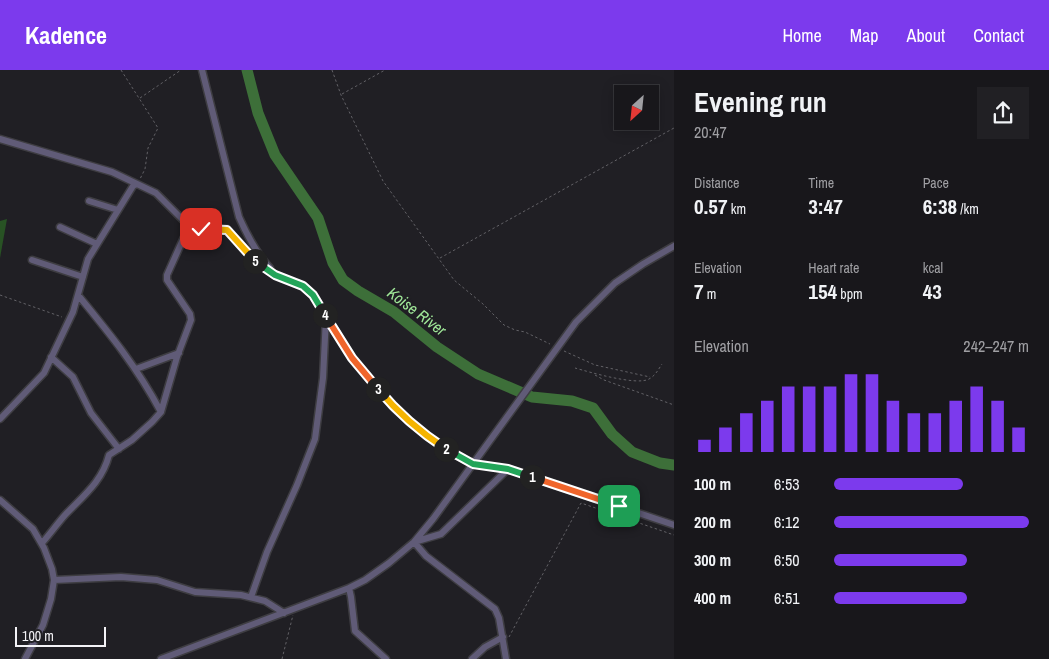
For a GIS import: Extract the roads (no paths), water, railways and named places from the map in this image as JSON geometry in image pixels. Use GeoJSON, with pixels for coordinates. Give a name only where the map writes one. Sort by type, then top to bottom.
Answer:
{"type":"FeatureCollection","features":[{"type":"Feature","properties":{"kind":"street"},"geometry":{"type":"LineString","coordinates":[[202,70],[239,216],[246,234],[262,260],[275,275]]}},
{"type":"Feature","properties":{"kind":"street"},"geometry":{"type":"LineString","coordinates":[[0,139],[112,172],[156,193],[189,226],[201,229],[227,230],[256,261],[275,275],[303,286],[313,295],[352,358],[395,409],[436,443],[473,464]]}},
{"type":"Feature","properties":{"kind":"street"},"geometry":{"type":"LineString","coordinates":[[0,419],[44,373],[74,312],[88,259],[136,184]]}},
{"type":"Feature","properties":{"kind":"street"},"geometry":{"type":"LineString","coordinates":[[89,201],[118,210]]}},
{"type":"Feature","properties":{"kind":"street"},"geometry":{"type":"LineString","coordinates":[[42,543],[93,487],[102,475],[109,455],[152,422],[161,412],[179,353],[192,320],[167,280],[167,275],[189,226]]}},
{"type":"Feature","properties":{"kind":"street"},"geometry":{"type":"LineString","coordinates":[[60,227],[97,244]]}},
{"type":"Feature","properties":{"kind":"street"},"geometry":{"type":"LineString","coordinates":[[161,659],[349,588],[365,580],[389,563],[414,542],[433,519],[576,322],[615,283],[674,246]]}},
{"type":"Feature","properties":{"kind":"street"},"geometry":{"type":"LineString","coordinates":[[32,260],[83,277]]}},
{"type":"Feature","properties":{"kind":"street"},"geometry":{"type":"LineString","coordinates":[[78,295],[136,369],[161,412]]}},
{"type":"Feature","properties":{"kind":"street"},"geometry":{"type":"LineString","coordinates":[[250,597],[315,439],[323,378],[326,316]]}},
{"type":"Feature","properties":{"kind":"street"},"geometry":{"type":"LineString","coordinates":[[136,369],[179,353]]}},
{"type":"Feature","properties":{"kind":"street"},"geometry":{"type":"LineString","coordinates":[[51,358],[73,378],[91,412],[119,449]]}},
{"type":"Feature","properties":{"kind":"street"},"geometry":{"type":"LineString","coordinates":[[414,542],[441,534],[508,469],[674,525]]}},
{"type":"Feature","properties":{"kind":"street"},"geometry":{"type":"LineString","coordinates":[[0,500],[33,529],[42,543],[54,580],[43,625],[25,659]]}},
{"type":"Feature","properties":{"kind":"street"},"geometry":{"type":"LineString","coordinates":[[414,542],[426,556],[495,609],[499,618],[506,659]]}},
{"type":"Feature","properties":{"kind":"street"},"geometry":{"type":"LineString","coordinates":[[54,580],[122,577],[157,580],[194,592],[250,597],[265,601],[284,613]]}},
{"type":"Feature","properties":{"kind":"street"},"geometry":{"type":"LineString","coordinates":[[349,588],[355,631],[386,659]]}},
{"type":"Feature","properties":{"kind":"street"},"geometry":{"type":"LineString","coordinates":[[473,659],[486,647],[503,637]]}},
{"type":"Feature","properties":{"kind":"waterway","name":"Koise River"},"geometry":{"type":"LineString","coordinates":[[247,70],[258,113],[275,155],[318,218],[333,263],[343,280],[394,312],[437,347],[478,374],[532,397],[572,401],[593,408],[612,434],[632,452],[660,463],[674,465]]}}]}
